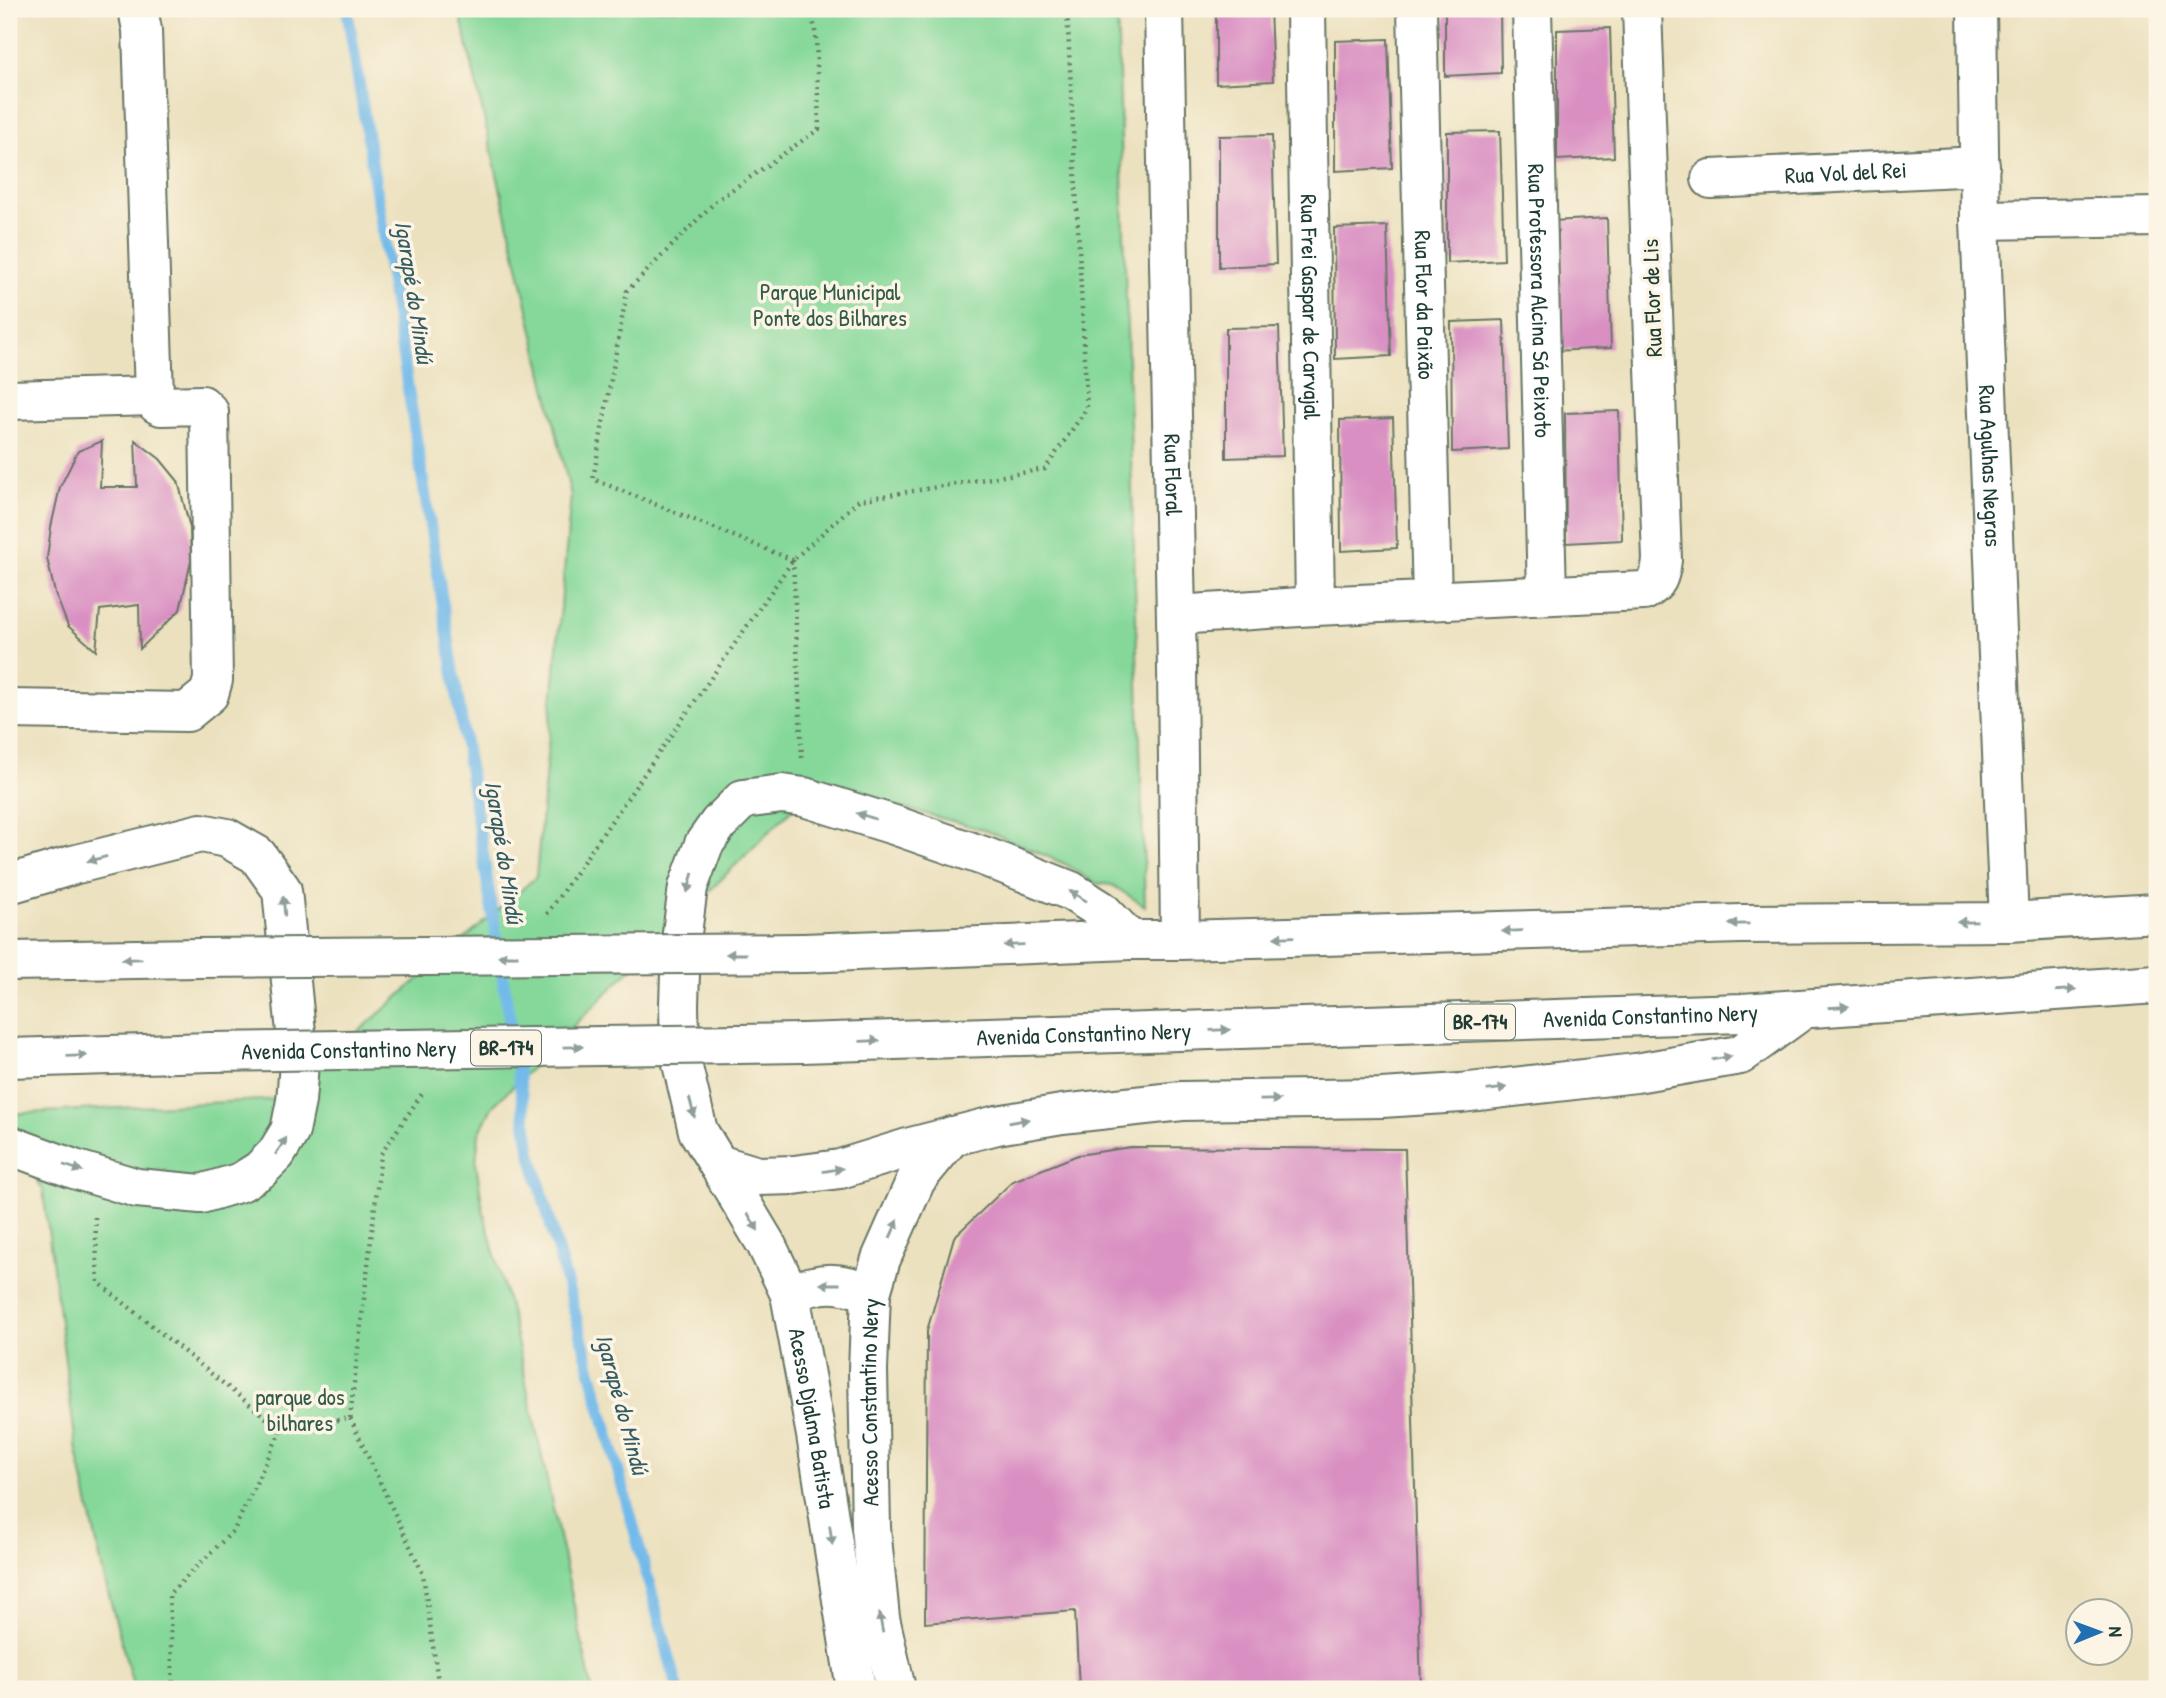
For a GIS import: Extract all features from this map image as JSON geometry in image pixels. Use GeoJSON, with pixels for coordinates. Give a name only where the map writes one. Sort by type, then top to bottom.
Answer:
{"type":"FeatureCollection","features":[{"type":"Feature","properties":{"kind":"main road"},"geometry":{"type":"LineString","coordinates":[[9,709],[187,712],[209,694],[213,680],[209,412],[202,405],[161,406],[157,404],[154,396],[142,30],[138,9]]}},
{"type":"Feature","properties":{"kind":"main road","name":"Rua Floral"},"geometry":{"type":"LineString","coordinates":[[1164,9],[1180,940]]}},
{"type":"Feature","properties":{"kind":"main road","name":"Rua Frei Gaspar de Carvajal"},"geometry":{"type":"LineString","coordinates":[[1306,9],[1315,606]]}},
{"type":"Feature","properties":{"kind":"main road","name":"Rua Flor da Paixão"},"geometry":{"type":"LineString","coordinates":[[1417,9],[1432,600]]}},
{"type":"Feature","properties":{"kind":"main road","name":"Rua Professora Alcina Sá Peixoto"},"geometry":{"type":"LineString","coordinates":[[1532,9],[1547,594]]}},
{"type":"Feature","properties":{"kind":"main road","name":"Rua Flor de Lis"},"geometry":{"type":"LineString","coordinates":[[1547,594],[1644,591],[1655,585],[1660,574],[1662,560],[1642,9]]}},
{"type":"Feature","properties":{"kind":"main road","name":"Rua Agulhas Negras"},"geometry":{"type":"LineString","coordinates":[[1977,9],[1980,220],[2009,922]]}},
{"type":"Feature","properties":{"kind":"main road","name":"Rua Vol del Rei"},"geometry":{"type":"LineString","coordinates":[[1711,179],[1980,166]]}},
{"type":"Feature","properties":{"kind":"main road"},"geometry":{"type":"LineString","coordinates":[[1980,220],[2157,217]]}},
{"type":"Feature","properties":{"kind":"main road"},"geometry":{"type":"LineString","coordinates":[[9,400],[154,396]]}},
{"type":"Feature","properties":{"kind":"main road"},"geometry":{"type":"LineString","coordinates":[[1176,615],[1547,594]]}},
{"type":"Feature","properties":{"kind":"main road","name":"Acesso Djalma Batista"},"geometry":{"type":"LineString","coordinates":[[856,1689],[816,1435],[790,1294],[766,1244],[698,1130],[680,1055],[681,941],[688,887],[704,845],[719,822],[743,799],[782,794],[804,797],[986,857],[1070,891],[1101,910],[1130,940]]}},
{"type":"Feature","properties":{"kind":"main road"},"geometry":{"type":"LineString","coordinates":[[9,884],[201,833],[226,838],[257,855],[282,890],[299,1063],[290,1131],[276,1154],[260,1170],[241,1182],[201,1194],[137,1188],[9,1145]]}},
{"type":"Feature","properties":{"kind":"main road"},"geometry":{"type":"LineString","coordinates":[[9,961],[804,953],[1130,940],[1741,924],[2009,922],[2157,913]]}},
{"type":"Feature","properties":{"kind":"main road","name":"Avenida Constantino Nery"},"geometry":{"type":"LineString","coordinates":[[9,1058],[211,1052],[802,1044],[1802,1010],[2157,984]]}},
{"type":"Feature","properties":{"kind":"main road"},"geometry":{"type":"LineString","coordinates":[[718,1164],[758,1176],[794,1175],[839,1169],[952,1136],[1062,1114],[1182,1101],[1461,1094],[1636,1073],[1740,1055],[1802,1010]]}},
{"type":"Feature","properties":{"kind":"main road","name":"Acesso Constantino Nery"},"geometry":{"type":"LineString","coordinates":[[896,1689],[880,1618],[871,1528],[868,1370],[871,1293],[881,1259],[916,1180],[952,1136]]}},
{"type":"Feature","properties":{"kind":"main road"},"geometry":{"type":"LineString","coordinates":[[790,1294],[810,1285],[830,1283],[851,1285],[871,1293]]}},
{"type":"Feature","properties":{"kind":"path"},"geometry":{"type":"LineString","coordinates":[[793,560],[593,479],[627,291],[716,201],[819,129],[816,36],[811,9]]}},
{"type":"Feature","properties":{"kind":"path"},"geometry":{"type":"LineString","coordinates":[[793,560],[859,500],[1045,469],[1087,408],[1067,9]]}},
{"type":"Feature","properties":{"kind":"path"},"geometry":{"type":"LineString","coordinates":[[793,560],[804,797]]}},
{"type":"Feature","properties":{"kind":"path"},"geometry":{"type":"LineString","coordinates":[[93,1174],[98,1282],[281,1430],[350,1418],[423,1574],[439,1689]]}},
{"type":"Feature","properties":{"kind":"path"},"geometry":{"type":"LineString","coordinates":[[173,1689],[169,1594],[234,1530],[281,1430]]}},
{"type":"Feature","properties":{"kind":"green space","name":"Parque Municipal Ponte dos Bilhares"},"geometry":{"type":"Polygon","coordinates":[[[459,9],[1117,9],[1145,906],[1112,885],[1095,883],[1065,864],[985,830],[899,807],[804,797],[492,1107],[479,1134],[476,1162],[483,1210],[512,1318],[592,1689],[134,1689],[104,1577],[76,1446],[43,1190],[9,1138],[9,1114],[281,1099],[536,877],[571,496],[459,9]]]}},
{"type":"Feature","properties":{"kind":"building"},"geometry":{"type":"Polygon","coordinates":[[[1216,9],[1270,9],[1273,81],[1216,84],[1216,9]]]}},
{"type":"Feature","properties":{"kind":"building"},"geometry":{"type":"Polygon","coordinates":[[[1445,9],[1500,9],[1501,73],[1445,76],[1445,9]]]}},
{"type":"Feature","properties":{"kind":"building"},"geometry":{"type":"Polygon","coordinates":[[[1610,28],[1614,157],[1557,160],[1557,30],[1610,28]]]}},
{"type":"Feature","properties":{"kind":"building"},"geometry":{"type":"Polygon","coordinates":[[[1388,39],[1392,168],[1335,171],[1335,41],[1388,39]]]}},
{"type":"Feature","properties":{"kind":"building"},"geometry":{"type":"Polygon","coordinates":[[[1500,131],[1504,260],[1447,263],[1447,132],[1500,131]]]}},
{"type":"Feature","properties":{"kind":"building"},"geometry":{"type":"Polygon","coordinates":[[[1272,135],[1276,264],[1219,267],[1219,136],[1272,135]]]}},
{"type":"Feature","properties":{"kind":"building"},"geometry":{"type":"Polygon","coordinates":[[[1607,218],[1611,348],[1554,351],[1553,221],[1607,218]]]}},
{"type":"Feature","properties":{"kind":"building"},"geometry":{"type":"Polygon","coordinates":[[[1387,226],[1391,356],[1335,359],[1334,228],[1387,226]]]}},
{"type":"Feature","properties":{"kind":"building"},"geometry":{"type":"Polygon","coordinates":[[[1504,320],[1508,449],[1452,452],[1451,322],[1504,320]]]}},
{"type":"Feature","properties":{"kind":"building"},"geometry":{"type":"Polygon","coordinates":[[[1279,327],[1283,456],[1226,458],[1226,328],[1279,327]]]}},
{"type":"Feature","properties":{"kind":"building"},"geometry":{"type":"Polygon","coordinates":[[[1619,411],[1622,540],[1566,543],[1565,413],[1619,411]]]}},
{"type":"Feature","properties":{"kind":"building"},"geometry":{"type":"Polygon","coordinates":[[[1393,418],[1397,548],[1341,551],[1340,420],[1393,418]]]}},
{"type":"Feature","properties":{"kind":"building"},"geometry":{"type":"Polygon","coordinates":[[[135,440],[160,459],[178,481],[190,528],[191,561],[180,610],[140,649],[139,605],[100,610],[96,651],[68,626],[55,593],[47,558],[51,527],[60,487],[78,451],[102,441],[100,487],[137,487],[135,440]]]}},
{"type":"Feature","properties":{"kind":"building"},"geometry":{"type":"Polygon","coordinates":[[[1131,1147],[1405,1149],[1421,1689],[1079,1689],[1075,1611],[925,1623],[927,1331],[954,1237],[1013,1181],[1078,1155],[1131,1147]]]}},
{"type":"Feature","properties":{"kind":"waterway","name":"Igarapé do Mindú"},"geometry":{"type":"LineString","coordinates":[[347,9],[531,1153],[678,1689]]}},
{"type":"Feature","properties":{"kind":"park label","name":"parque dos bilhares"},"geometry":{"type":"Point","coordinates":[300,1410]}}]}
